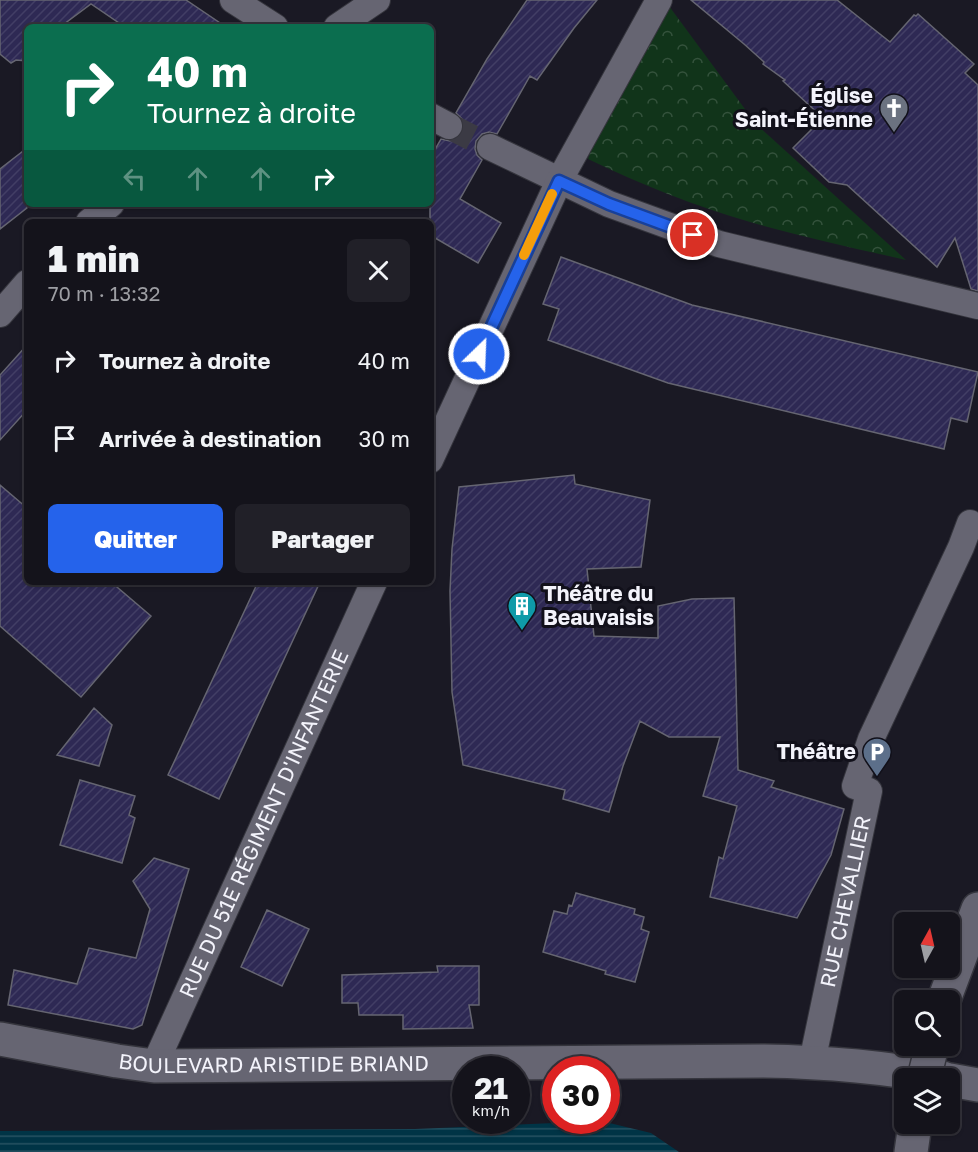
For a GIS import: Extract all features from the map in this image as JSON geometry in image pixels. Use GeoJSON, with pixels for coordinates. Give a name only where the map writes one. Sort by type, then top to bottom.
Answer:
{"type":"FeatureCollection","features":[{"type":"Feature","properties":{"kind":"main road"},"geometry":{"type":"LineString","coordinates":[[949,987],[978,909]]}},
{"type":"Feature","properties":{"kind":"main road","name":"BOULEVARD ARISTIDE BRIAND"},"geometry":{"type":"LineString","coordinates":[[0,1039],[154,1066],[729,1060],[812,1062],[894,1069]]}},
{"type":"Feature","properties":{"kind":"main road"},"geometry":{"type":"LineString","coordinates":[[960,1082],[978,1085]]}},
{"type":"Feature","properties":{"kind":"main road"},"geometry":{"type":"LineString","coordinates":[[912,1152],[914,1134]]}},
{"type":"Feature","properties":{"kind":"street"},"geometry":{"type":"LineString","coordinates":[[233,0],[270,24]]}},
{"type":"Feature","properties":{"kind":"street"},"geometry":{"type":"LineString","coordinates":[[341,24],[377,0]]}},
{"type":"Feature","properties":{"kind":"street"},"geometry":{"type":"LineString","coordinates":[[434,451],[559,181],[659,0]]}},
{"type":"Feature","properties":{"kind":"street"},"geometry":{"type":"LineString","coordinates":[[489,147],[609,204],[719,244],[978,306]]}},
{"type":"Feature","properties":{"kind":"street"},"geometry":{"type":"LineString","coordinates":[[93,219],[107,207]]}},
{"type":"Feature","properties":{"kind":"street"},"geometry":{"type":"LineString","coordinates":[[0,314],[24,286]]}},
{"type":"Feature","properties":{"kind":"street","name":"RUE CHEVALLIER"},"geometry":{"type":"LineString","coordinates":[[812,1062],[869,791],[855,786],[872,739],[970,523]]}},
{"type":"Feature","properties":{"kind":"street","name":"RUE DU 51E RÉGIMENT D'INFANTERIE"},"geometry":{"type":"LineString","coordinates":[[154,1066],[373,585]]}},
{"type":"Feature","properties":{"kind":"green space"},"geometry":{"type":"Polygon","coordinates":[[[669,6],[756,124],[906,260],[789,233],[729,216],[668,194],[588,159],[593,145],[669,6]]]}},
{"type":"Feature","properties":{"kind":"water"},"geometry":{"type":"Polygon","coordinates":[[[530,1124],[542,1124],[542,1134],[620,1134],[620,1126],[651,1133],[679,1152],[0,1152],[0,1131],[452,1127],[452,1134],[530,1134],[530,1124]]]}},
{"type":"Feature","properties":{"kind":"building"},"geometry":{"type":"Polygon","coordinates":[[[0,0],[186,0],[222,24],[121,24],[91,4],[64,24],[24,24],[24,61],[16,60],[11,63],[0,54],[0,0]]]}},
{"type":"Feature","properties":{"kind":"building"},"geometry":{"type":"Polygon","coordinates":[[[527,0],[597,0],[537,80],[530,76],[497,134],[489,132],[482,134],[476,141],[475,149],[482,160],[460,199],[501,223],[478,263],[434,237],[434,219],[430,219],[430,207],[434,207],[434,151],[441,139],[450,141],[462,133],[464,125],[456,113],[487,59],[527,0]]]}},
{"type":"Feature","properties":{"kind":"building","name":"Église Saint-Étienne"},"geometry":{"type":"Polygon","coordinates":[[[691,0],[837,0],[890,42],[914,15],[918,14],[974,64],[965,73],[978,85],[978,291],[971,289],[955,238],[937,267],[847,185],[829,182],[793,148],[823,118],[783,81],[785,80],[763,64],[764,62],[744,44],[691,0]]]}},
{"type":"Feature","properties":{"kind":"building"},"geometry":{"type":"Polygon","coordinates":[[[24,150],[24,207],[27,208],[0,229],[0,169],[24,150]]]}},
{"type":"Feature","properties":{"kind":"building"},"geometry":{"type":"Polygon","coordinates":[[[561,257],[692,305],[978,372],[967,422],[951,418],[944,449],[668,383],[548,340],[559,309],[543,304],[561,257]]]}},
{"type":"Feature","properties":{"kind":"building"},"geometry":{"type":"Polygon","coordinates":[[[24,348],[24,413],[0,440],[0,375],[24,348]]]}},
{"type":"Feature","properties":{"kind":"building","name":"Théâtre du Beauvaisis"},"geometry":{"type":"Polygon","coordinates":[[[574,475],[575,484],[650,500],[641,567],[587,569],[594,636],[658,638],[658,606],[692,599],[734,598],[738,770],[774,781],[771,787],[844,809],[831,855],[797,918],[710,897],[719,857],[723,859],[737,806],[703,796],[720,737],[669,737],[640,721],[609,812],[563,799],[565,790],[463,765],[452,692],[450,591],[459,487],[574,475]]]}},
{"type":"Feature","properties":{"kind":"building"},"geometry":{"type":"Polygon","coordinates":[[[0,485],[24,505],[24,585],[115,585],[151,616],[81,697],[0,626],[0,485]]]}},
{"type":"Feature","properties":{"kind":"building"},"geometry":{"type":"Polygon","coordinates":[[[257,585],[319,585],[219,799],[168,775],[257,585]]]}},
{"type":"Feature","properties":{"kind":"building"},"geometry":{"type":"Polygon","coordinates":[[[94,708],[112,725],[99,766],[57,755],[94,708]]]}},
{"type":"Feature","properties":{"kind":"building"},"geometry":{"type":"Polygon","coordinates":[[[80,780],[135,796],[129,815],[135,818],[122,863],[60,845],[80,780]]]}},
{"type":"Feature","properties":{"kind":"building"},"geometry":{"type":"Polygon","coordinates":[[[154,858],[189,869],[142,1025],[133,1029],[8,1005],[14,970],[77,984],[89,948],[136,958],[150,909],[133,881],[154,858]]]}},
{"type":"Feature","properties":{"kind":"building"},"geometry":{"type":"Polygon","coordinates":[[[576,893],[635,909],[634,914],[644,917],[641,929],[649,932],[635,982],[543,952],[554,911],[567,914],[576,893]]]}},
{"type":"Feature","properties":{"kind":"building"},"geometry":{"type":"Polygon","coordinates":[[[267,910],[309,929],[282,986],[241,967],[267,910]]]}},
{"type":"Feature","properties":{"kind":"building"},"geometry":{"type":"Polygon","coordinates":[[[437,966],[479,966],[479,1005],[469,1005],[473,1028],[403,1029],[403,1015],[359,1015],[358,1003],[342,1003],[342,975],[438,972],[437,966]]]}},
{"type":"Feature","properties":{"kind":"tunnel"},"geometry":{"type":"LineString","coordinates":[[449,126],[490,147]]}},
{"type":"Feature","properties":{"kind":"slow traffic"},"geometry":{"type":"LineString","coordinates":[[524,255],[552,194]]}},
{"type":"Feature","properties":{"kind":"place","name":"Église Saint-Étienne"},"geometry":{"type":"Point","coordinates":[894,134]}},
{"type":"Feature","properties":{"kind":"place","name":"Théâtre du Beauvaisis"},"geometry":{"type":"Point","coordinates":[522,632]}},
{"type":"Feature","properties":{"kind":"place","name":"Théâtre"},"geometry":{"type":"Point","coordinates":[877,778]}},
{"type":"Feature","properties":{"kind":"route"},"geometry":{"type":"LineString","coordinates":[[479,354],[559,181],[609,204],[693,235]]}}]}
